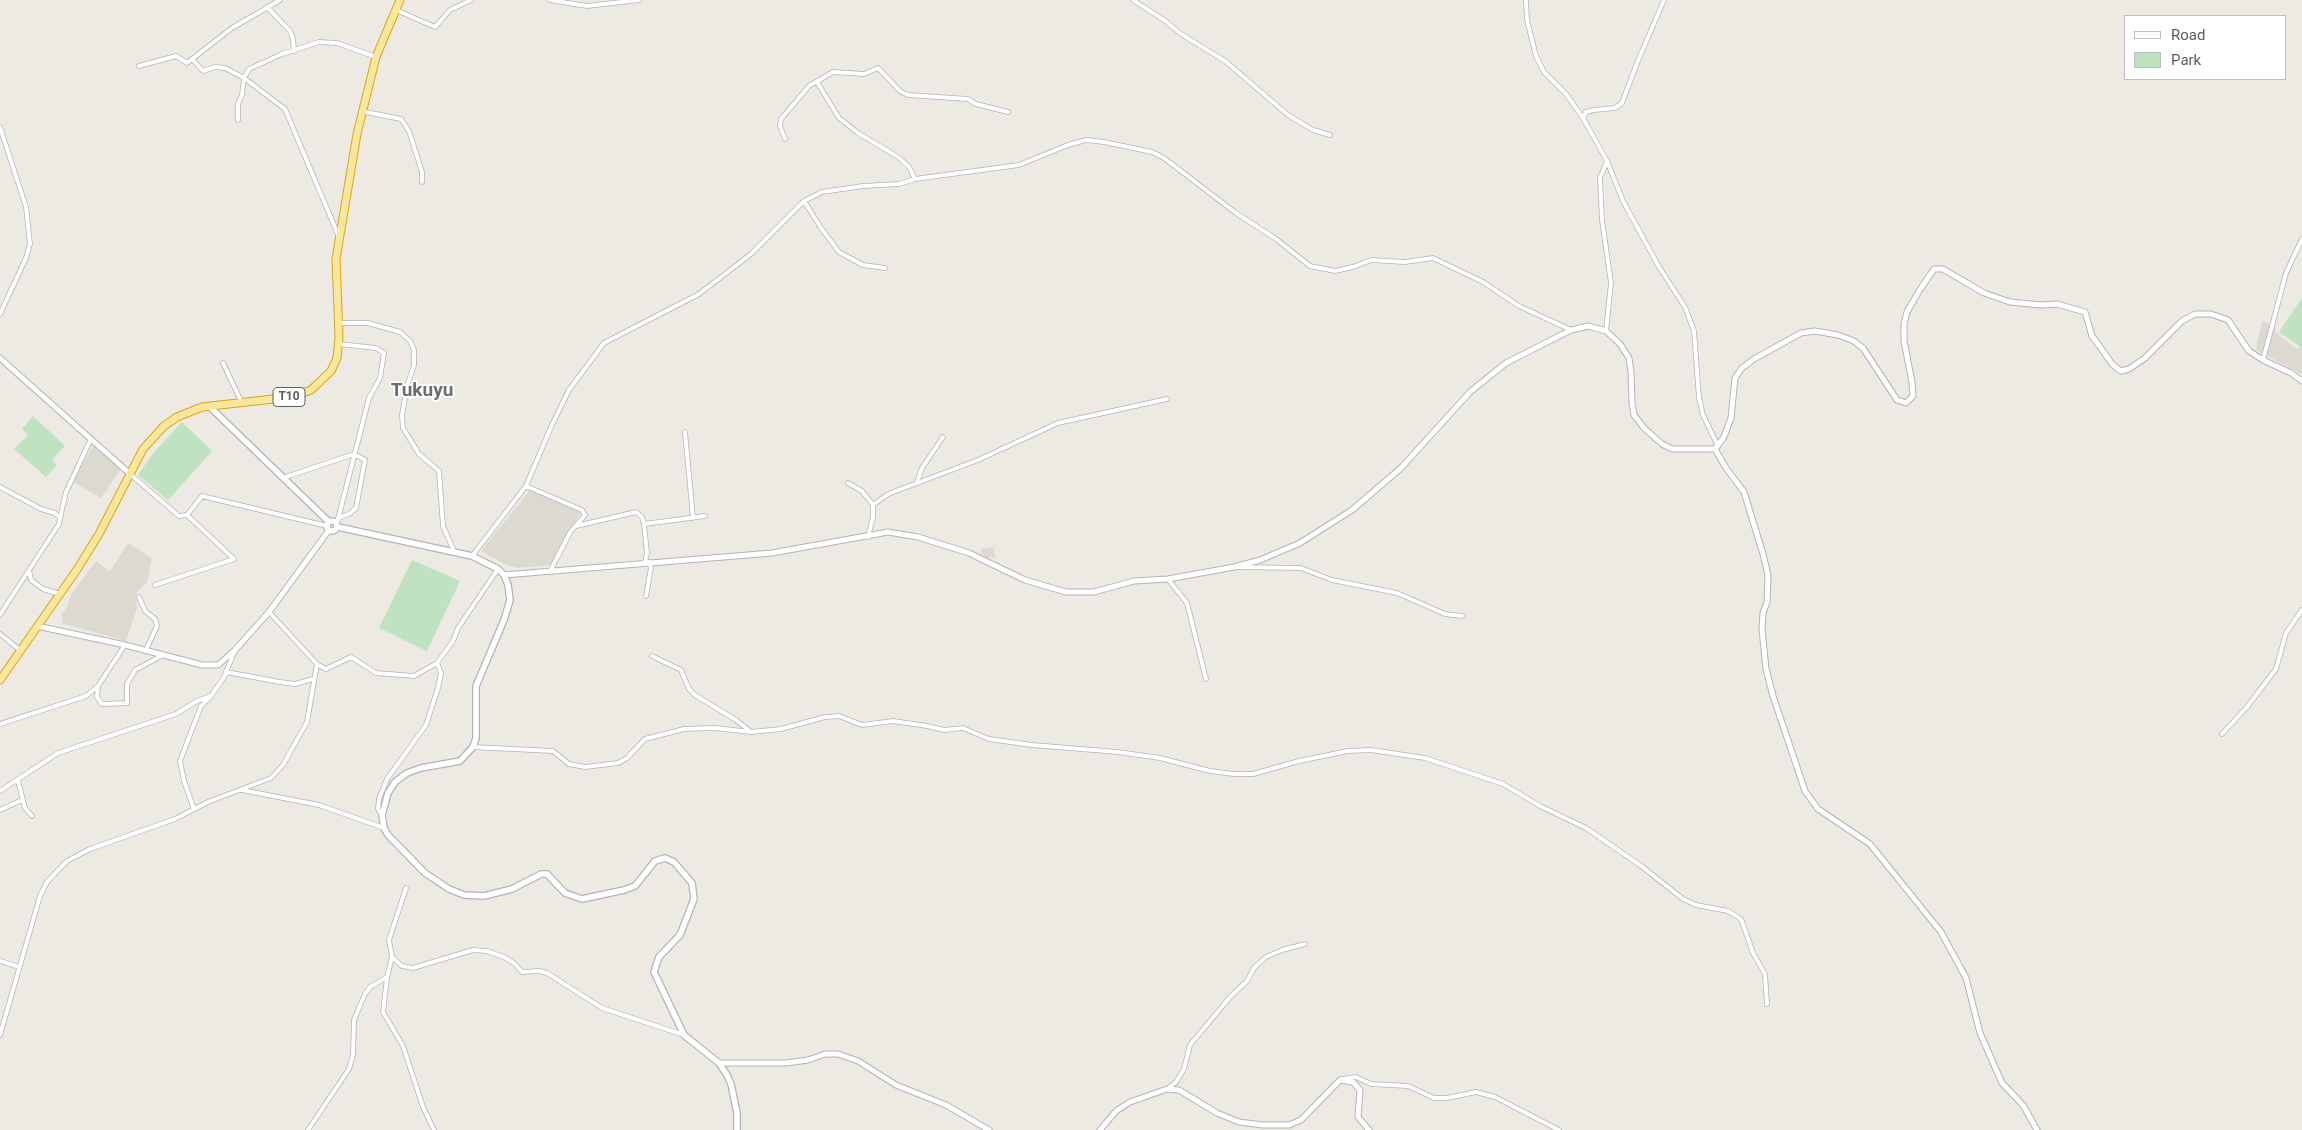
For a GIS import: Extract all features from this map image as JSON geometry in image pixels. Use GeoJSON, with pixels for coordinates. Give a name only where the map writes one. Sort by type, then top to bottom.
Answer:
{"type":"FeatureCollection","features":[{"type":"Feature","properties":{"kind":"highway","name":"T10"},"geometry":{"type":"LineString","coordinates":[[0,680],[99,534],[143,449],[164,426],[177,416],[209,406],[291,397],[311,390],[331,371],[339,344],[336,259],[361,112],[376,57],[400,0]]}},
{"type":"Feature","properties":{"kind":"main road"},"geometry":{"type":"LineString","coordinates":[[209,406],[335,531],[337,522]]}},
{"type":"Feature","properties":{"kind":"main road"},"geometry":{"type":"LineString","coordinates":[[328,526],[337,522],[472,556],[498,568],[504,575],[508,585],[510,600],[504,620],[476,686],[476,738],[473,747],[460,761],[421,768],[408,773],[395,782],[388,792],[382,815],[384,828],[425,874],[449,889],[464,895],[484,896],[493,894],[512,889],[541,874],[547,874],[565,893],[582,899],[635,886],[655,861],[665,858],[674,862],[692,883],[694,899],[680,935],[659,957],[654,972],[684,1035],[719,1063],[731,1084],[737,1113],[737,1130]]}},
{"type":"Feature","properties":{"kind":"street"},"geometry":{"type":"LineString","coordinates":[[139,66],[166,57],[176,56],[187,63],[232,28],[280,0]]}},
{"type":"Feature","properties":{"kind":"street"},"geometry":{"type":"LineString","coordinates":[[396,10],[435,27],[450,10],[471,0]]}},
{"type":"Feature","properties":{"kind":"street"},"geometry":{"type":"LineString","coordinates":[[550,0],[587,6],[639,0]]}},
{"type":"Feature","properties":{"kind":"street"},"geometry":{"type":"LineString","coordinates":[[1133,0],[1164,20],[1181,34],[1225,61],[1288,115],[1313,130],[1330,135]]}},
{"type":"Feature","properties":{"kind":"street"},"geometry":{"type":"LineString","coordinates":[[1526,0],[1527,20],[1536,56],[1544,72],[1566,94],[1583,118],[1607,162],[1632,218],[1659,267],[1685,307],[1694,331],[1699,398],[1703,415],[1726,468],[1744,492],[1763,554],[1768,575],[1767,602],[1763,613],[1762,629],[1766,669],[1776,706],[1805,790],[1818,809],[1870,844],[1941,932],[1966,978],[1980,1033],[2002,1083],[2023,1105],[2038,1130]]}},
{"type":"Feature","properties":{"kind":"street"},"geometry":{"type":"LineString","coordinates":[[1583,118],[1586,112],[1615,108],[1622,103],[1664,0]]}},
{"type":"Feature","properties":{"kind":"street"},"geometry":{"type":"LineString","coordinates":[[268,7],[290,31],[294,51]]}},
{"type":"Feature","properties":{"kind":"street"},"geometry":{"type":"LineString","coordinates":[[238,120],[238,104],[242,95],[244,78],[249,69],[282,54],[320,42],[337,43],[376,57]]}},
{"type":"Feature","properties":{"kind":"street"},"geometry":{"type":"LineString","coordinates":[[192,59],[203,71],[215,67],[225,68],[244,78],[285,109],[339,237]]}},
{"type":"Feature","properties":{"kind":"street"},"geometry":{"type":"LineString","coordinates":[[784,139],[780,126],[781,119],[810,86],[833,72],[864,74],[878,68],[900,91],[908,95],[968,99],[976,104],[1008,112]]}},
{"type":"Feature","properties":{"kind":"street"},"geometry":{"type":"LineString","coordinates":[[817,82],[839,118],[858,133],[898,157],[910,167],[915,179]]}},
{"type":"Feature","properties":{"kind":"street"},"geometry":{"type":"LineString","coordinates":[[361,112],[401,118],[409,132],[422,172],[422,182]]}},
{"type":"Feature","properties":{"kind":"street"},"geometry":{"type":"LineString","coordinates":[[0,127],[26,206],[30,244],[26,258],[0,314]]}},
{"type":"Feature","properties":{"kind":"street"},"geometry":{"type":"LineString","coordinates":[[472,556],[526,486],[550,427],[569,390],[604,343],[699,294],[750,254],[804,202],[822,192],[863,186],[899,184],[915,179],[1019,165],[1068,145],[1086,140],[1152,152],[1192,177],[1236,213],[1276,239],[1310,266],[1335,271],[1353,268],[1371,260],[1405,262],[1433,258],[1460,273],[1482,282],[1519,306],[1571,330]]}},
{"type":"Feature","properties":{"kind":"street"},"geometry":{"type":"LineString","coordinates":[[1606,331],[1611,283],[1602,220],[1600,178],[1607,162]]}},
{"type":"Feature","properties":{"kind":"street"},"geometry":{"type":"LineString","coordinates":[[804,202],[839,252],[863,265],[885,268]]}},
{"type":"Feature","properties":{"kind":"street"},"geometry":{"type":"LineString","coordinates":[[2263,360],[2286,273],[2302,239]]}},
{"type":"Feature","properties":{"kind":"street"},"geometry":{"type":"LineString","coordinates":[[1716,448],[1724,438],[1731,418],[1735,378],[1742,368],[1754,359],[1801,333],[1815,331],[1838,335],[1854,341],[1863,348],[1897,400],[1906,403],[1912,396],[1912,382],[1904,341],[1904,324],[1907,312],[1934,269],[1943,268],[1984,293],[2010,302],[2041,305],[2057,304],[2086,312],[2092,336],[2112,365],[2121,371],[2129,369],[2145,358],[2182,321],[2195,314],[2211,314],[2228,320],[2249,351],[2291,373],[2302,381]]}},
{"type":"Feature","properties":{"kind":"street"},"geometry":{"type":"LineString","coordinates":[[339,323],[368,322],[400,332],[412,346],[414,350],[414,365],[405,396],[402,415],[403,428],[410,443],[438,471],[443,526],[454,551]]}},
{"type":"Feature","properties":{"kind":"street"},"geometry":{"type":"LineString","coordinates":[[504,575],[772,553],[888,532],[918,537],[969,553],[1024,580],[1066,592],[1094,592],[1134,581],[1168,579],[1234,567],[1260,560],[1300,543],[1352,510],[1401,468],[1470,392],[1506,363],[1571,330],[1588,326],[1606,331],[1620,344],[1629,358],[1634,415],[1644,428],[1662,444],[1672,449],[1716,448]]}},
{"type":"Feature","properties":{"kind":"street"},"geometry":{"type":"LineString","coordinates":[[337,522],[369,398],[380,378],[384,353],[376,348],[339,344]]}},
{"type":"Feature","properties":{"kind":"street"},"geometry":{"type":"LineString","coordinates":[[0,358],[179,516],[187,515],[202,496],[328,526],[269,612],[235,650],[218,665],[202,665],[125,645],[37,626]]}},
{"type":"Feature","properties":{"kind":"street"},"geometry":{"type":"LineString","coordinates":[[223,363],[241,401]]}},
{"type":"Feature","properties":{"kind":"street"},"geometry":{"type":"LineString","coordinates":[[873,505],[888,494],[978,460],[1058,423],[1167,399]]}},
{"type":"Feature","properties":{"kind":"street"},"geometry":{"type":"LineString","coordinates":[[685,432],[694,518]]}},
{"type":"Feature","properties":{"kind":"street"},"geometry":{"type":"LineString","coordinates":[[917,482],[922,468],[943,436]]}},
{"type":"Feature","properties":{"kind":"street"},"geometry":{"type":"LineString","coordinates":[[0,615],[58,524],[66,492],[91,439]]}},
{"type":"Feature","properties":{"kind":"street"},"geometry":{"type":"LineString","coordinates":[[283,478],[354,454]]}},
{"type":"Feature","properties":{"kind":"street"},"geometry":{"type":"LineString","coordinates":[[337,522],[353,512],[359,502],[366,462],[354,454]]}},
{"type":"Feature","properties":{"kind":"street"},"geometry":{"type":"LineString","coordinates":[[848,483],[862,491],[873,505],[873,517],[868,537]]}},
{"type":"Feature","properties":{"kind":"street"},"geometry":{"type":"LineString","coordinates":[[526,486],[582,510],[585,515],[576,526],[550,571]]}},
{"type":"Feature","properties":{"kind":"street"},"geometry":{"type":"LineString","coordinates":[[0,487],[60,518]]}},
{"type":"Feature","properties":{"kind":"street"},"geometry":{"type":"LineString","coordinates":[[576,526],[636,512],[642,517],[647,562],[651,568],[646,596]]}},
{"type":"Feature","properties":{"kind":"street"},"geometry":{"type":"LineString","coordinates":[[155,585],[234,559],[231,553],[187,515]]}},
{"type":"Feature","properties":{"kind":"street"},"geometry":{"type":"LineString","coordinates":[[644,524],[705,516]]}},
{"type":"Feature","properties":{"kind":"street"},"geometry":{"type":"LineString","coordinates":[[1234,567],[1301,568],[1332,580],[1398,593],[1445,614],[1462,616]]}},
{"type":"Feature","properties":{"kind":"street"},"geometry":{"type":"LineString","coordinates":[[269,612],[317,664],[326,670],[351,657],[376,673],[414,676],[437,663],[453,641],[458,628],[498,568]]}},
{"type":"Feature","properties":{"kind":"street"},"geometry":{"type":"LineString","coordinates":[[29,570],[31,580],[43,589],[60,594]]}},
{"type":"Feature","properties":{"kind":"street"},"geometry":{"type":"LineString","coordinates":[[1168,579],[1187,603],[1206,679]]}},
{"type":"Feature","properties":{"kind":"street"},"geometry":{"type":"LineString","coordinates":[[139,598],[145,611],[155,619],[158,626],[146,650]]}},
{"type":"Feature","properties":{"kind":"street"},"geometry":{"type":"LineString","coordinates":[[2222,734],[2247,707],[2276,669],[2286,633],[2302,610]]}},
{"type":"Feature","properties":{"kind":"street"},"geometry":{"type":"LineString","coordinates":[[0,634],[21,650]]}},
{"type":"Feature","properties":{"kind":"street"},"geometry":{"type":"LineString","coordinates":[[0,724],[86,696],[98,686],[125,645]]}},
{"type":"Feature","properties":{"kind":"street"},"geometry":{"type":"LineString","coordinates":[[194,809],[184,781],[180,761],[201,706],[211,696],[226,672],[235,650]]}},
{"type":"Feature","properties":{"kind":"street"},"geometry":{"type":"LineString","coordinates":[[98,686],[97,697],[102,704],[127,702],[127,684],[135,670],[163,655]]}},
{"type":"Feature","properties":{"kind":"street"},"geometry":{"type":"LineString","coordinates":[[652,656],[665,660],[681,670],[689,689],[695,695],[736,720],[751,732]]}},
{"type":"Feature","properties":{"kind":"street"},"geometry":{"type":"LineString","coordinates":[[382,815],[378,809],[379,799],[387,779],[426,725],[441,674],[437,663]]}},
{"type":"Feature","properties":{"kind":"street"},"geometry":{"type":"LineString","coordinates":[[0,1035],[40,896],[46,882],[67,861],[90,849],[175,819],[254,783],[271,778],[283,765],[307,722],[317,664]]}},
{"type":"Feature","properties":{"kind":"street"},"geometry":{"type":"LineString","coordinates":[[226,672],[295,684],[313,679]]}},
{"type":"Feature","properties":{"kind":"street"},"geometry":{"type":"LineString","coordinates":[[0,791],[58,753],[176,714],[197,701],[211,696]]}},
{"type":"Feature","properties":{"kind":"street"},"geometry":{"type":"LineString","coordinates":[[473,747],[553,751],[569,764],[585,766],[618,763],[627,758],[645,739],[684,729],[714,728],[751,732],[781,729],[824,717],[839,716],[862,725],[893,722],[944,730],[963,728],[989,738],[1032,745],[1152,756],[1210,771],[1234,774],[1262,772],[1299,761],[1348,751],[1371,750],[1425,758],[1503,784],[1540,806],[1586,828],[1640,866],[1682,899],[1696,905],[1728,911],[1741,919],[1753,953],[1764,974],[1767,1004]]}},
{"type":"Feature","properties":{"kind":"street"},"geometry":{"type":"LineString","coordinates":[[18,781],[25,808],[32,816]]}},
{"type":"Feature","properties":{"kind":"street"},"geometry":{"type":"LineString","coordinates":[[242,790],[319,805],[384,828]]}},
{"type":"Feature","properties":{"kind":"street"},"geometry":{"type":"LineString","coordinates":[[0,810],[22,800]]}},
{"type":"Feature","properties":{"kind":"street"},"geometry":{"type":"LineString","coordinates":[[406,888],[389,940],[392,957],[387,976],[383,1012],[403,1046],[422,1107],[434,1130]]}},
{"type":"Feature","properties":{"kind":"street"},"geometry":{"type":"LineString","coordinates":[[1100,1130],[1116,1111],[1130,1102],[1167,1089],[1176,1082],[1184,1070],[1190,1045],[1231,996],[1247,981],[1254,968],[1266,957],[1282,950],[1305,944]]}},
{"type":"Feature","properties":{"kind":"street"},"geometry":{"type":"LineString","coordinates":[[392,957],[402,966],[413,968],[473,950],[487,951],[510,960],[522,972],[547,973],[602,1008],[684,1035]]}},
{"type":"Feature","properties":{"kind":"street"},"geometry":{"type":"LineString","coordinates":[[0,961],[19,967]]}},
{"type":"Feature","properties":{"kind":"street"},"geometry":{"type":"LineString","coordinates":[[308,1130],[349,1068],[353,1055],[354,1020],[365,994],[370,987],[387,976]]}},
{"type":"Feature","properties":{"kind":"street"},"geometry":{"type":"LineString","coordinates":[[719,1063],[786,1063],[808,1060],[825,1054],[838,1054],[858,1061],[896,1085],[946,1105],[989,1130]]}},
{"type":"Feature","properties":{"kind":"street"},"geometry":{"type":"LineString","coordinates":[[1167,1089],[1179,1090],[1217,1112],[1240,1122],[1262,1125],[1289,1124],[1300,1120],[1340,1080],[1356,1077],[1371,1084],[1408,1086],[1434,1098],[1447,1098],[1476,1092],[1495,1097],[1560,1130]]}},
{"type":"Feature","properties":{"kind":"street"},"geometry":{"type":"LineString","coordinates":[[1340,1080],[1353,1082],[1360,1090],[1358,1117],[1369,1130]]}},
{"type":"Feature","properties":{"kind":"shaded area"},"geometry":{"type":"Polygon","coordinates":[[[2262,321],[2274,326],[2276,333],[2297,349],[2302,347],[2302,374],[2256,350],[2262,321]]]}},
{"type":"Feature","properties":{"kind":"shaded area"},"geometry":{"type":"Polygon","coordinates":[[[94,445],[125,463],[101,498],[72,481],[94,445]]]}},
{"type":"Feature","properties":{"kind":"shaded area"},"geometry":{"type":"Polygon","coordinates":[[[530,490],[581,512],[551,565],[517,568],[507,565],[481,551],[530,490]]]}},
{"type":"Feature","properties":{"kind":"shaded area"},"geometry":{"type":"Polygon","coordinates":[[[128,543],[152,558],[147,583],[136,593],[137,608],[126,641],[61,623],[63,618],[61,613],[65,611],[72,593],[96,561],[110,571],[128,543]]]}},
{"type":"Feature","properties":{"kind":"shaded area"},"geometry":{"type":"Polygon","coordinates":[[[994,547],[995,557],[984,558],[984,554],[981,554],[981,549],[994,547]]]}},
{"type":"Feature","properties":{"kind":"green space"},"geometry":{"type":"Polygon","coordinates":[[[2302,298],[2302,348],[2279,332],[2302,298]]]}},
{"type":"Feature","properties":{"kind":"green space"},"geometry":{"type":"Polygon","coordinates":[[[33,416],[65,446],[52,460],[57,465],[46,477],[14,449],[28,435],[22,429],[33,416]]]}},
{"type":"Feature","properties":{"kind":"green space"},"geometry":{"type":"Polygon","coordinates":[[[182,422],[212,451],[168,500],[138,475],[154,452],[182,422]]]}},
{"type":"Feature","properties":{"kind":"green space"},"geometry":{"type":"Polygon","coordinates":[[[412,560],[460,581],[427,651],[379,628],[412,560]]]}},
{"type":"Feature","properties":{"kind":"district","name":"Tukuyu"},"geometry":{"type":"Point","coordinates":[422,391]}}]}
